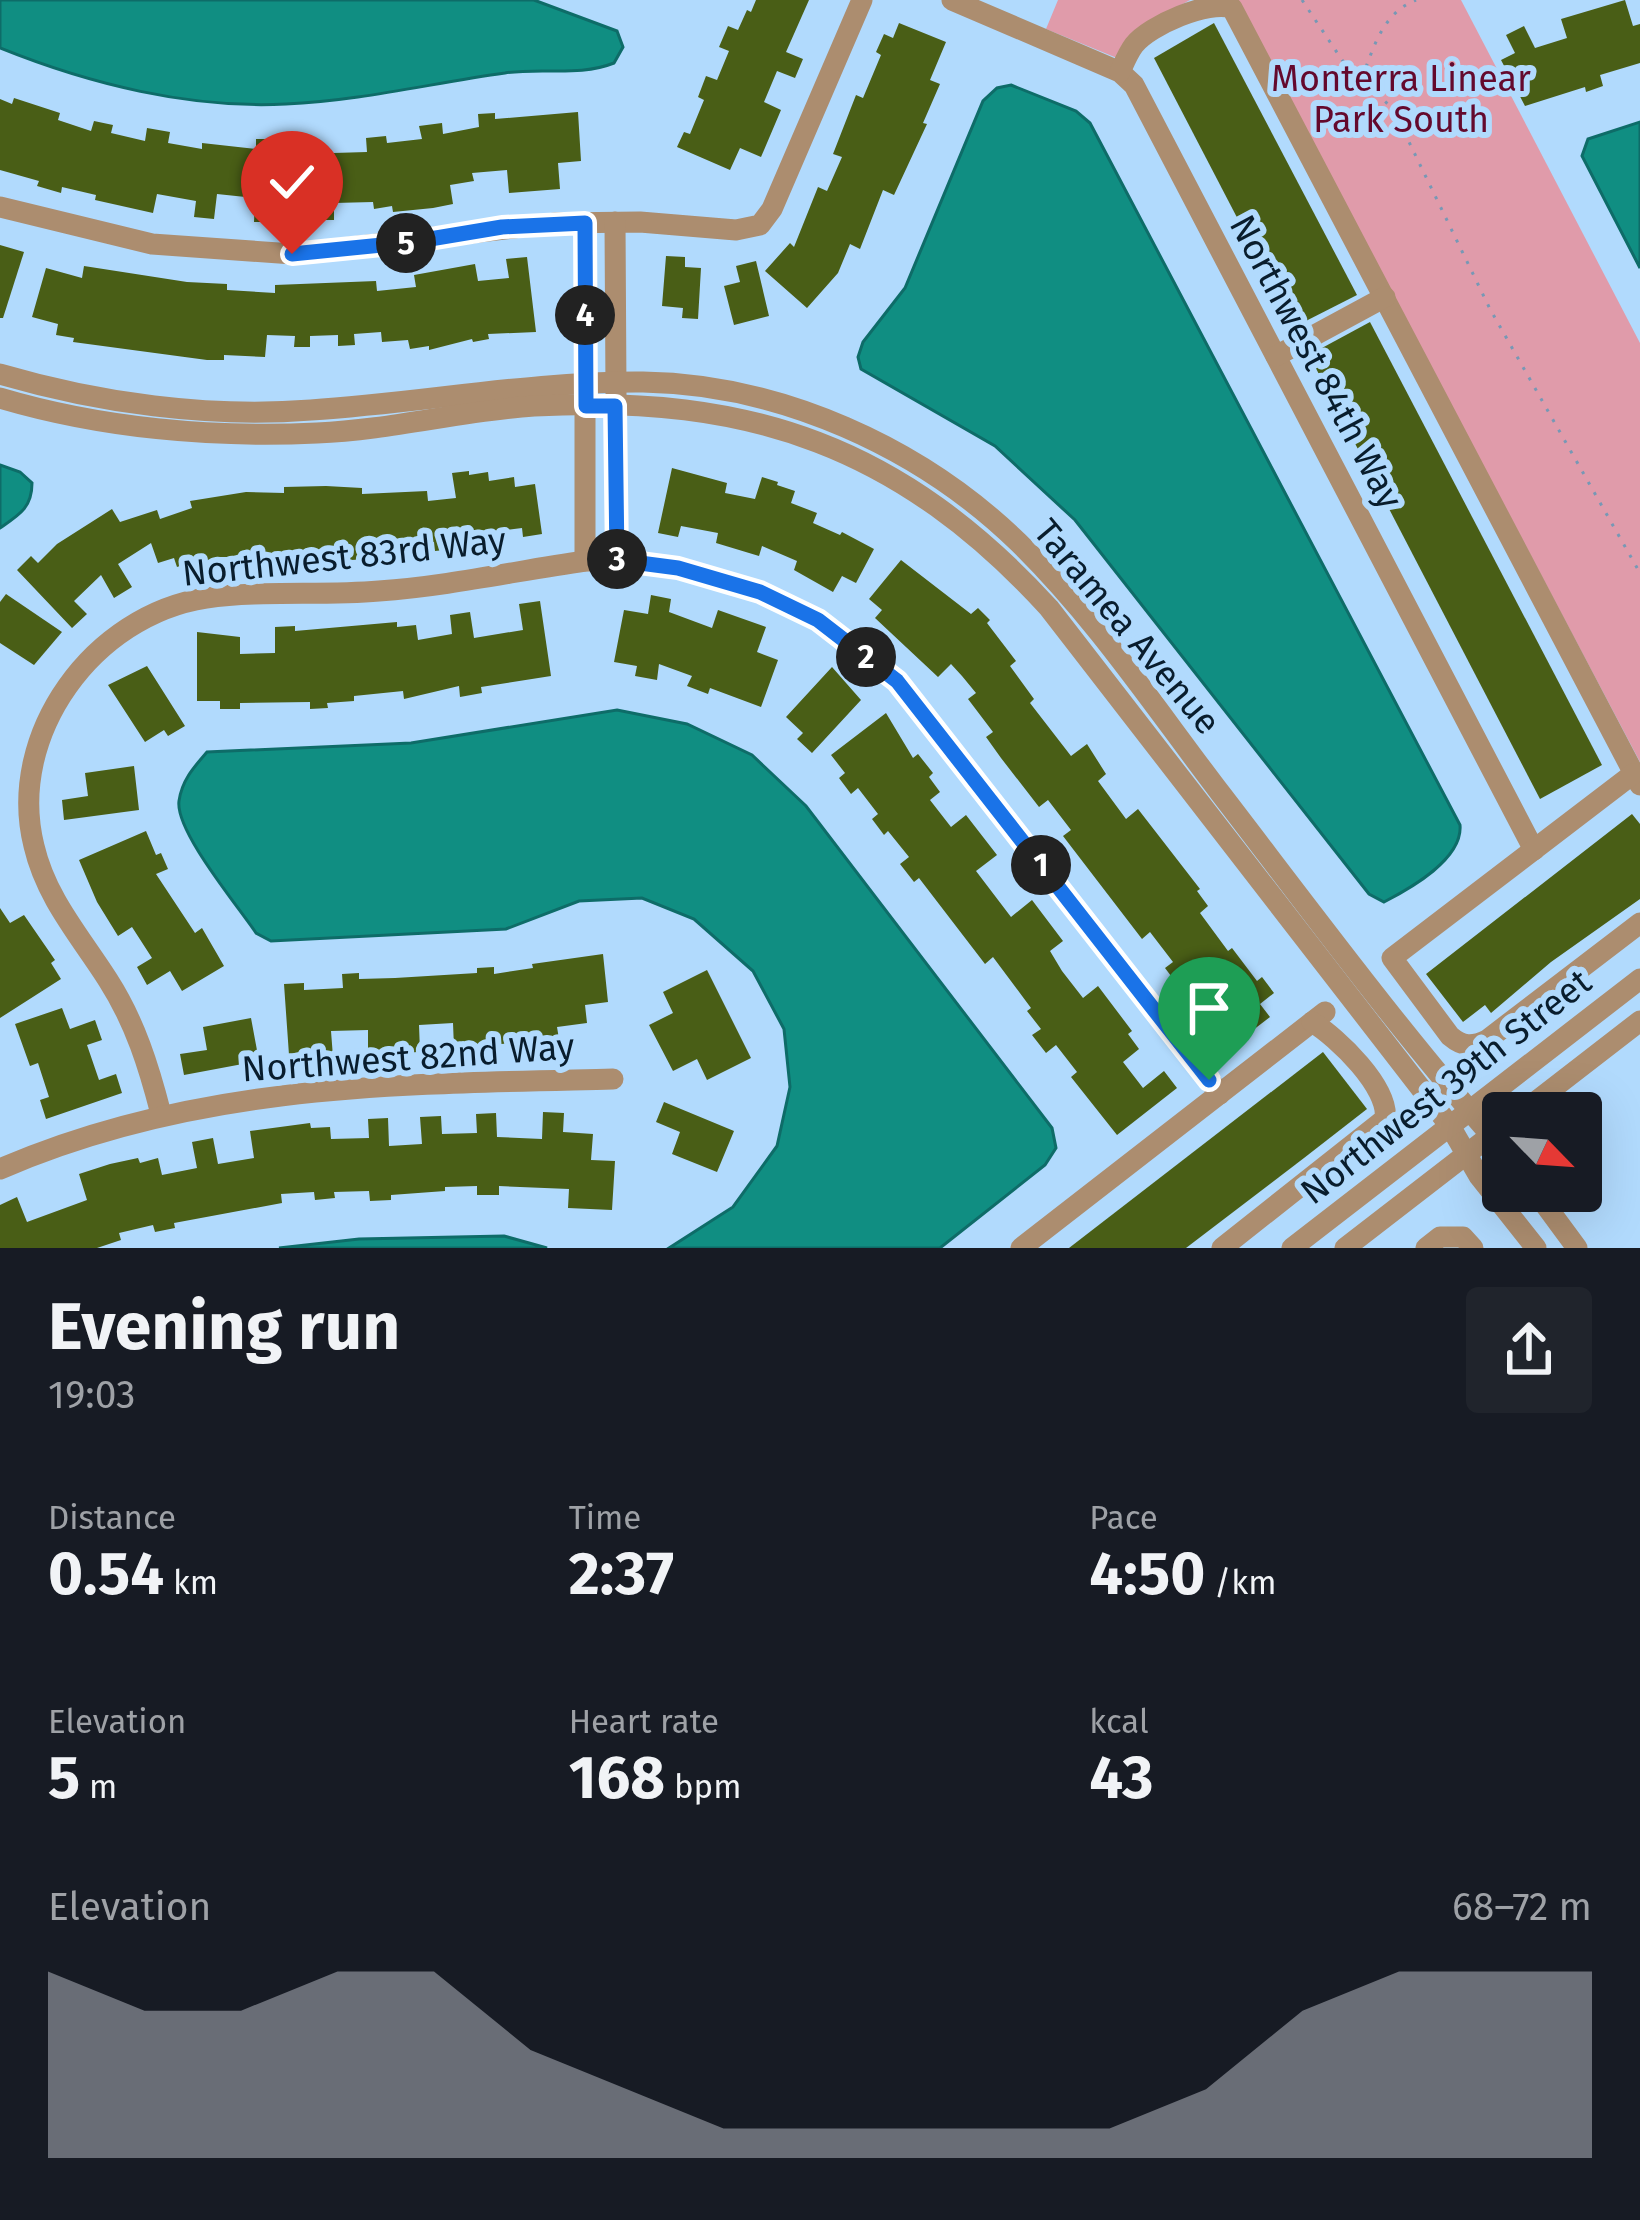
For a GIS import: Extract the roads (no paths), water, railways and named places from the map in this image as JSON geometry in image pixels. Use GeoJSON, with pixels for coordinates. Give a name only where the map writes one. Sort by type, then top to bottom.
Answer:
{"type":"FeatureCollection","features":[{"type":"Feature","properties":{"kind":"street"},"geometry":{"type":"LineString","coordinates":[[0,207],[152,244],[292,254],[502,227],[615,222],[736,230],[760,225],[772,209],[862,0]]}},
{"type":"Feature","properties":{"kind":"street"},"geometry":{"type":"LineString","coordinates":[[952,0],[1120,71],[1142,38],[1200,7],[1219,3],[1232,8],[1637,780],[1534,850],[1392,958],[1450,1036],[1461,1045],[1487,1040],[1640,922]]}},
{"type":"Feature","properties":{"kind":"street","name":"Northwest 84th Way"},"geometry":{"type":"LineString","coordinates":[[1120,71],[1134,85],[1534,850]]}},
{"type":"Feature","properties":{"kind":"street"},"geometry":{"type":"LineString","coordinates":[[615,222],[617,560]]}},
{"type":"Feature","properties":{"kind":"street"},"geometry":{"type":"LineString","coordinates":[[585,223],[585,562]]}},
{"type":"Feature","properties":{"kind":"street"},"geometry":{"type":"LineString","coordinates":[[1276,356],[1385,297]]}},
{"type":"Feature","properties":{"kind":"street","name":"Taramea Avenue"},"geometry":{"type":"LineString","coordinates":[[0,374],[112,399],[222,412],[306,411],[534,385],[615,406],[684,407],[765,423],[821,442],[891,477],[950,514],[1000,554],[1049,608],[1450,1126],[1479,1176],[1536,1248]]}},
{"type":"Feature","properties":{"kind":"street","name":"Taramea Avenue"},"geometry":{"type":"LineString","coordinates":[[0,398],[106,422],[216,433],[315,434],[392,428],[529,406],[586,395],[614,382],[653,382],[794,407],[873,441],[967,498],[1017,541],[1072,599],[1468,1112],[1482,1123]]}},
{"type":"Feature","properties":{"kind":"street","name":"Northwest 83rd Way"},"geometry":{"type":"LineString","coordinates":[[161,1114],[130,1018],[52,897],[32,842],[30,785],[45,726],[70,679],[112,638],[176,605],[207,598],[379,591],[617,560],[678,568],[760,592],[818,620],[897,681],[1220,1094]]}},
{"type":"Feature","properties":{"kind":"street","name":"Northwest 39th Street"},"geometry":{"type":"LineString","coordinates":[[1292,1248],[1640,979]]}},
{"type":"Feature","properties":{"kind":"street"},"geometry":{"type":"LineString","coordinates":[[1025,1247],[1318,1017],[1386,1103],[1384,1119],[1222,1248]]}},
{"type":"Feature","properties":{"kind":"street","name":"Northwest 39th Street"},"geometry":{"type":"LineString","coordinates":[[1548,1092],[1640,1021]]}},
{"type":"Feature","properties":{"kind":"street","name":"Northwest 82nd Way"},"geometry":{"type":"LineString","coordinates":[[0,1169],[161,1114],[254,1096],[398,1084],[614,1079]]}},
{"type":"Feature","properties":{"kind":"street","name":"Northwest 39th Street"},"geometry":{"type":"LineString","coordinates":[[1345,1248],[1482,1146]]}},
{"type":"Feature","properties":{"kind":"street"},"geometry":{"type":"LineString","coordinates":[[1550,1212],[1577,1248]]}},
{"type":"Feature","properties":{"kind":"street"},"geometry":{"type":"LineString","coordinates":[[1426,1248],[1440,1237],[1463,1238],[1473,1248]]}},
{"type":"Feature","properties":{"kind":"park label","name":"Monterra Linear Park South"},"geometry":{"type":"Point","coordinates":[1401,100]}}]}
